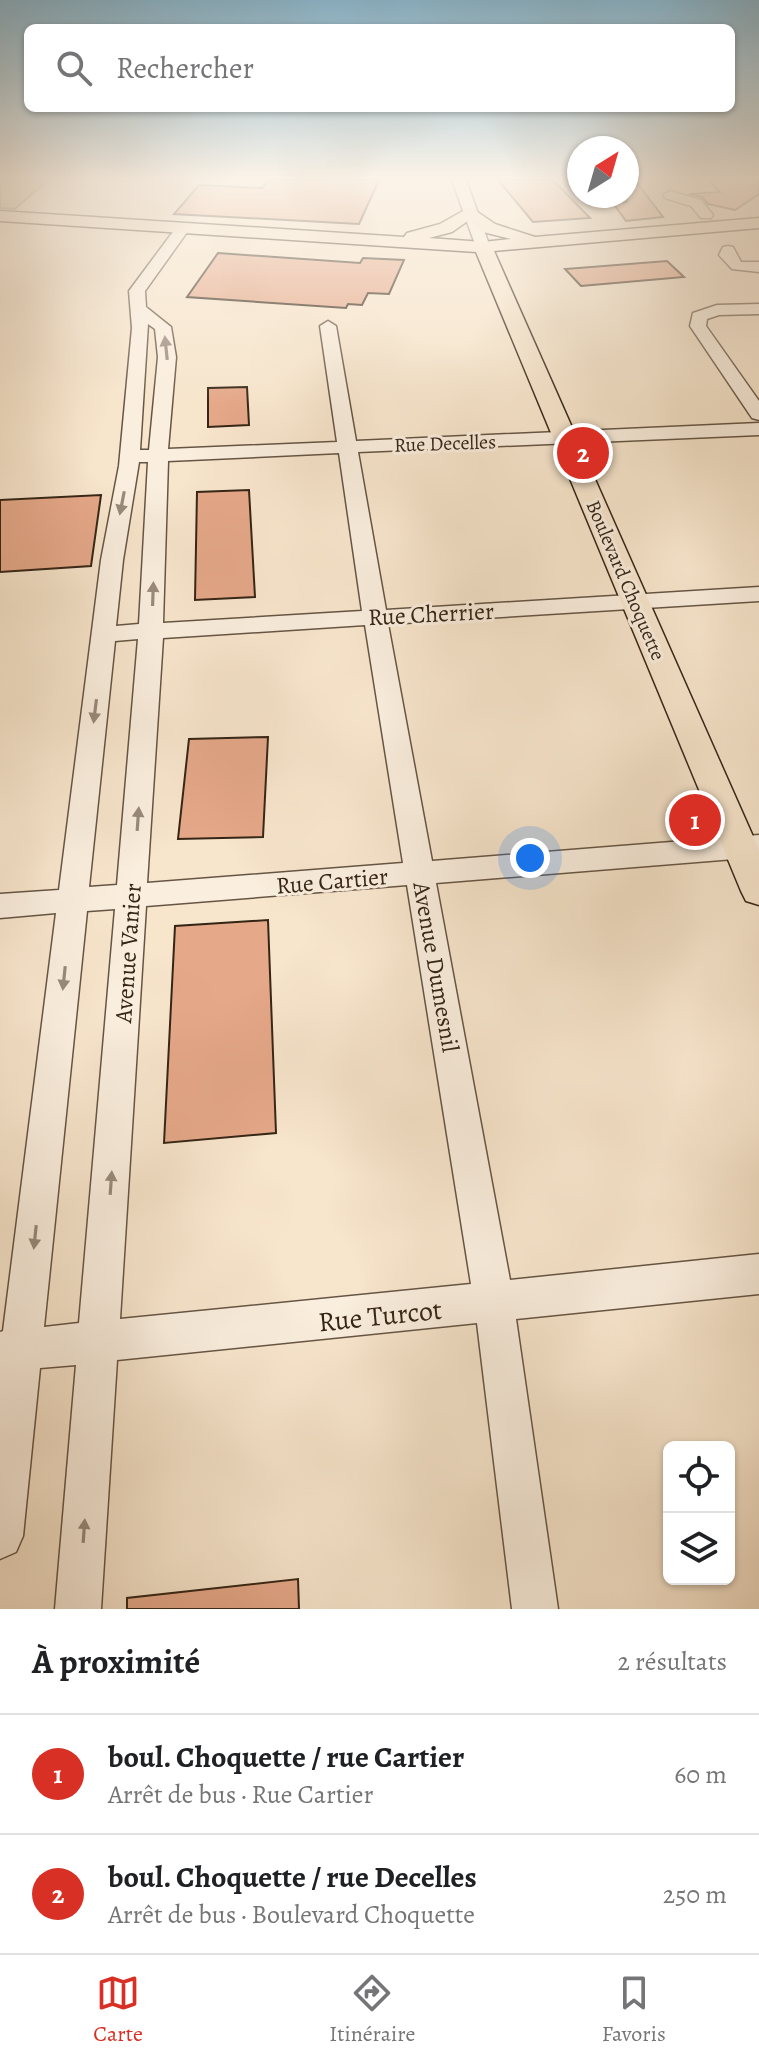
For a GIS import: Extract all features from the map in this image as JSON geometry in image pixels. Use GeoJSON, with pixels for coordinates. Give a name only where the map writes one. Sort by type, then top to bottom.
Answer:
{"type":"FeatureCollection","features":[{"type":"Feature","properties":{"kind":"main road"},"geometry":{"type":"LineString","coordinates":[[422,255],[513,273],[548,255]]}},
{"type":"Feature","properties":{"kind":"main road","name":"Boulevard Choquette"},"geometry":{"type":"LineString","coordinates":[[490,255],[513,273],[566,439],[635,602],[750,847],[759,891]]}},
{"type":"Feature","properties":{"kind":"street"},"geometry":{"type":"LineString","coordinates":[[0,1536],[12,1351],[73,901],[112,560],[130,456],[140,328],[139,285],[162,255]]}},
{"type":"Feature","properties":{"kind":"street"},"geometry":{"type":"LineString","coordinates":[[727,255],[737,266],[759,267]]}},
{"type":"Feature","properties":{"kind":"street","name":"Avenue Vanier"},"geometry":{"type":"LineString","coordinates":[[78,1609],[133,897],[151,632],[158,455],[167,357],[163,327],[138,308]]}},
{"type":"Feature","properties":{"kind":"street"},"geometry":{"type":"LineString","coordinates":[[759,309],[717,310],[699,316],[698,326],[759,414]]}},
{"type":"Feature","properties":{"kind":"street","name":"Avenue Dumesnil"},"geometry":{"type":"LineString","coordinates":[[328,326],[375,617],[494,1303],[535,1609]]}},
{"type":"Feature","properties":{"kind":"street"},"geometry":{"type":"LineString","coordinates":[[136,398],[163,399]]}},
{"type":"Feature","properties":{"kind":"street","name":"Rue Decelles"},"geometry":{"type":"LineString","coordinates":[[130,456],[759,429]]}},
{"type":"Feature","properties":{"kind":"street"},"geometry":{"type":"LineString","coordinates":[[112,560],[154,557]]}},
{"type":"Feature","properties":{"kind":"street","name":"Rue Cherrier"},"geometry":{"type":"LineString","coordinates":[[104,634],[759,594]]}},
{"type":"Feature","properties":{"kind":"street","name":"Rue Cartier"},"geometry":{"type":"LineString","coordinates":[[0,906],[750,847]]}},
{"type":"Feature","properties":{"kind":"street","name":"Rue Turcot"},"geometry":{"type":"LineString","coordinates":[[12,1351],[759,1274]]}},
{"type":"Feature","properties":{"kind":"building"},"geometry":{"type":"Polygon","coordinates":[[[217,255],[360,263],[363,258],[404,260],[389,294],[368,293],[362,305],[348,304],[346,308],[187,297],[217,255]]]}},
{"type":"Feature","properties":{"kind":"building"},"geometry":{"type":"Polygon","coordinates":[[[667,261],[684,277],[581,286],[565,269],[667,261]]]}},
{"type":"Feature","properties":{"kind":"building"},"geometry":{"type":"Polygon","coordinates":[[[247,387],[249,425],[208,427],[208,388],[247,387]]]}},
{"type":"Feature","properties":{"kind":"building"},"geometry":{"type":"Polygon","coordinates":[[[249,490],[255,597],[195,600],[197,492],[249,490]]]}},
{"type":"Feature","properties":{"kind":"building"},"geometry":{"type":"Polygon","coordinates":[[[101,495],[91,566],[0,572],[0,500],[101,495]]]}},
{"type":"Feature","properties":{"kind":"building"},"geometry":{"type":"Polygon","coordinates":[[[268,737],[263,837],[178,839],[189,739],[268,737]]]}},
{"type":"Feature","properties":{"kind":"building"},"geometry":{"type":"Polygon","coordinates":[[[268,920],[276,1133],[164,1143],[175,926],[268,920]]]}},
{"type":"Feature","properties":{"kind":"building"},"geometry":{"type":"Polygon","coordinates":[[[298,1579],[299,1609],[127,1609],[127,1598],[298,1579]]]}},
{"type":"Feature","properties":{"kind":"place","name":"boul. Choquette / rue Decelles"},"geometry":{"type":"Point","coordinates":[583,453]}},
{"type":"Feature","properties":{"kind":"place","name":"boul. Choquette / rue Cartier"},"geometry":{"type":"Point","coordinates":[695,820]}}]}
